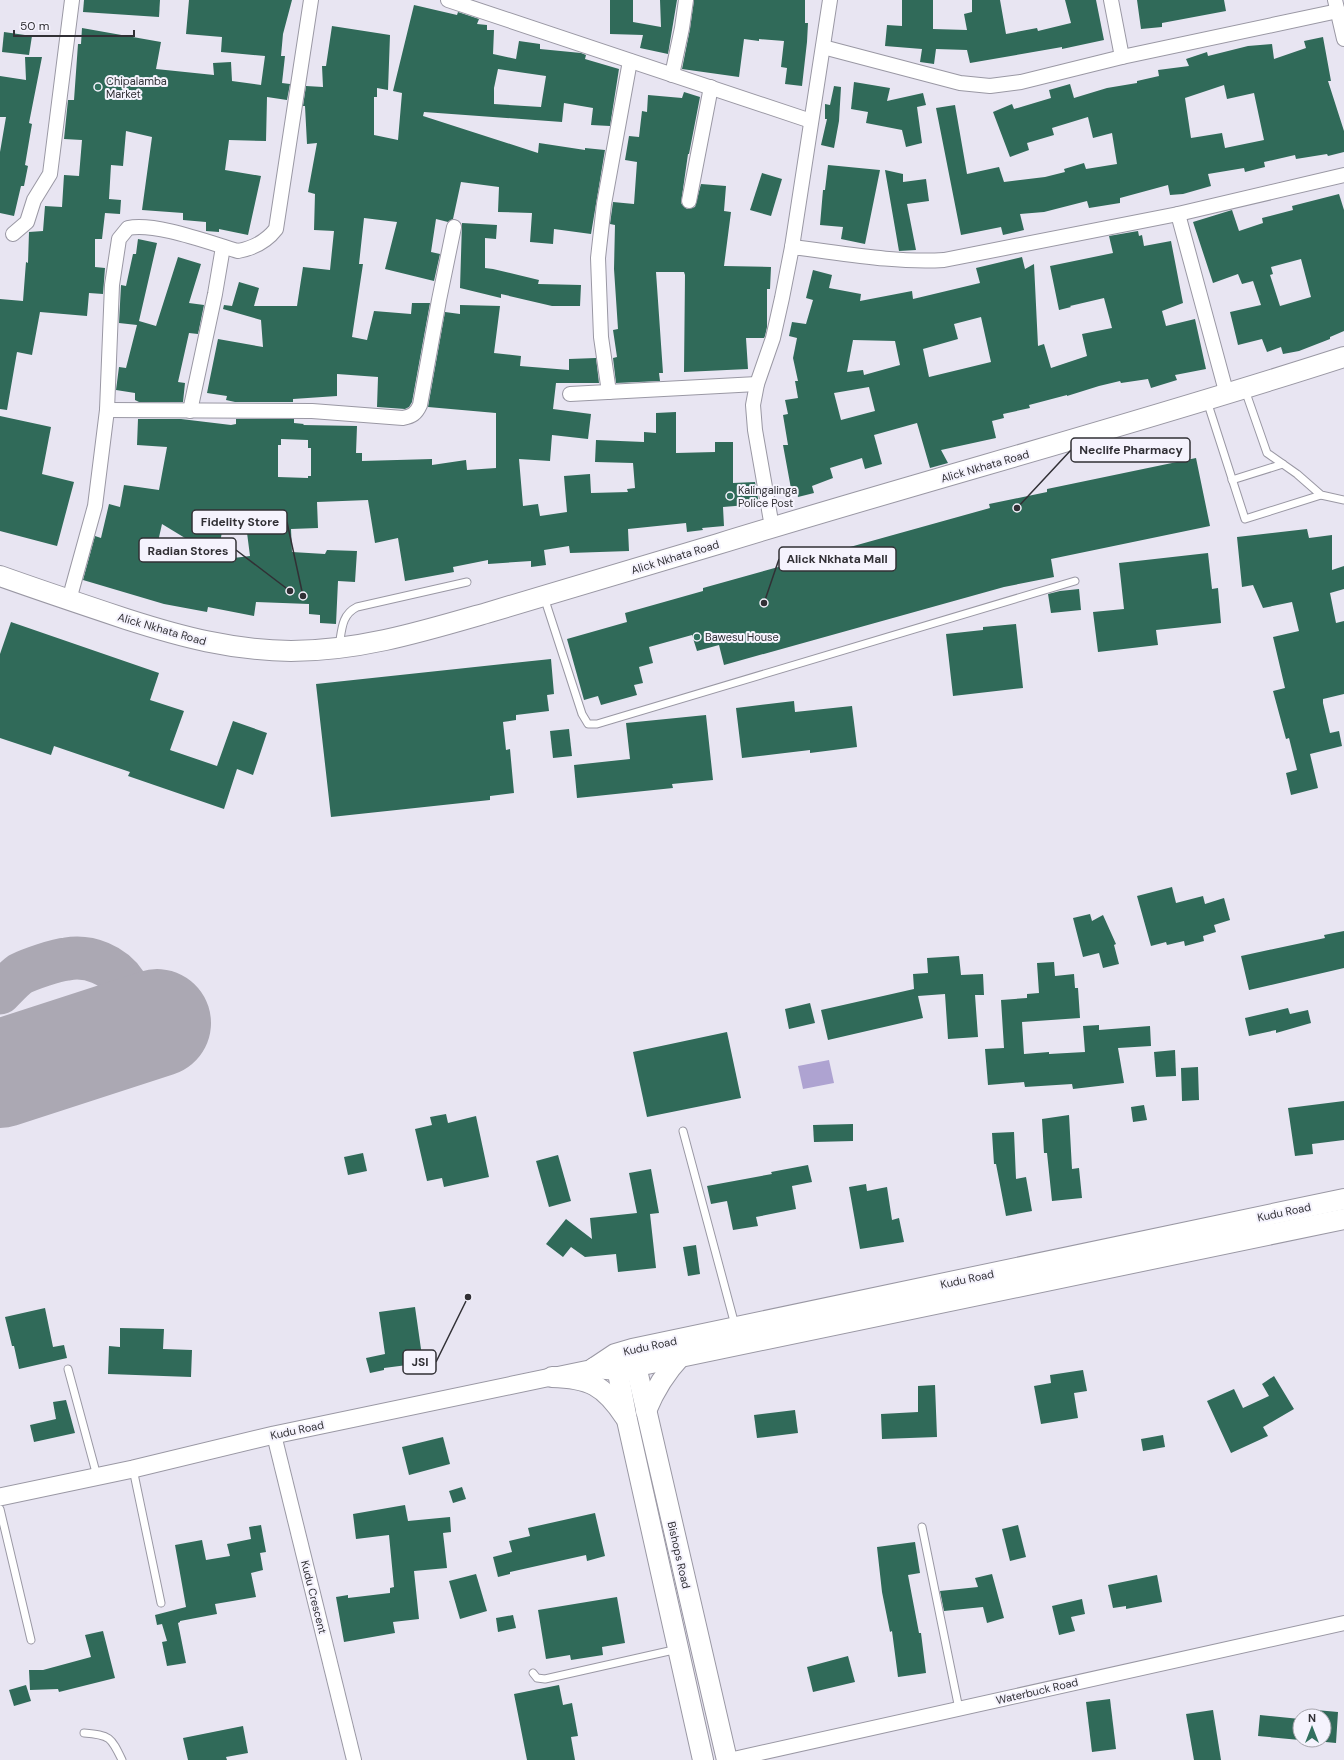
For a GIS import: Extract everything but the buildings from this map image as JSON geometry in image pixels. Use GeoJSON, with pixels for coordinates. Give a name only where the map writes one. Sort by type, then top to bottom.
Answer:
{"type":"FeatureCollection","features":[{"type":"Feature","properties":{"kind":"main road","name":"Alick Nkhata Road"},"geometry":{"type":"LineString","coordinates":[[0,576],[164,632],[227,646],[290,651],[338,649],[408,636],[772,527],[1207,401],[1344,358]]}},
{"type":"Feature","properties":{"kind":"main road","name":"Kudu Road"},"geometry":{"type":"LineString","coordinates":[[594,1368],[736,1328],[1344,1199]]}},
{"type":"Feature","properties":{"kind":"main road","name":"Kudu Road"},"geometry":{"type":"LineString","coordinates":[[625,1360],[681,1356],[1344,1219]]}},
{"type":"Feature","properties":{"kind":"main road"},"geometry":{"type":"LineString","coordinates":[[646,1411],[658,1384],[681,1356]]}},
{"type":"Feature","properties":{"kind":"main road","name":"Bishops Road"},"geometry":{"type":"LineString","coordinates":[[625,1360],[646,1411],[728,1760]]}},
{"type":"Feature","properties":{"kind":"main road","name":"Bishops Road"},"geometry":{"type":"LineString","coordinates":[[625,1360],[627,1420],[703,1760]]}},
{"type":"Feature","properties":{"kind":"main road"},"geometry":{"type":"LineString","coordinates":[[552,1377],[575,1378],[596,1386],[614,1401],[627,1420]]}},
{"type":"Feature","properties":{"kind":"street"},"geometry":{"type":"LineString","coordinates":[[13,234],[27,222],[34,200],[50,174],[72,0]]}},
{"type":"Feature","properties":{"kind":"street"},"geometry":{"type":"LineString","coordinates":[[69,600],[95,506],[107,410],[112,285],[119,240],[128,228],[138,226],[155,228],[238,251],[250,249],[270,237],[276,229],[311,0]]}},
{"type":"Feature","properties":{"kind":"street"},"geometry":{"type":"LineString","coordinates":[[448,0],[811,121]]}},
{"type":"Feature","properties":{"kind":"street"},"geometry":{"type":"LineString","coordinates":[[672,75],[682,28],[686,0]]}},
{"type":"Feature","properties":{"kind":"street"},"geometry":{"type":"LineString","coordinates":[[772,527],[754,430],[753,405],[757,384],[773,338],[792,247],[830,0]]}},
{"type":"Feature","properties":{"kind":"street"},"geometry":{"type":"LineString","coordinates":[[1111,0],[1122,57]]}},
{"type":"Feature","properties":{"kind":"street"},"geometry":{"type":"LineString","coordinates":[[823,47],[946,80],[990,86],[1021,82],[1337,6],[1344,39]]}},
{"type":"Feature","properties":{"kind":"street"},"geometry":{"type":"LineString","coordinates":[[609,392],[601,337],[598,258],[604,204],[630,61]]}},
{"type":"Feature","properties":{"kind":"street"},"geometry":{"type":"LineString","coordinates":[[689,201],[711,87]]}},
{"type":"Feature","properties":{"kind":"street"},"geometry":{"type":"LineString","coordinates":[[792,247],[920,262],[944,260],[1178,214],[1344,175]]}},
{"type":"Feature","properties":{"kind":"street"},"geometry":{"type":"LineString","coordinates":[[1178,214],[1236,392]]}},
{"type":"Feature","properties":{"kind":"street"},"geometry":{"type":"LineString","coordinates":[[107,410],[312,411],[403,418],[411,416],[417,412],[420,405],[454,228]]}},
{"type":"Feature","properties":{"kind":"street"},"geometry":{"type":"LineString","coordinates":[[190,411],[215,294],[223,247]]}},
{"type":"Feature","properties":{"kind":"street"},"geometry":{"type":"LineString","coordinates":[[570,394],[757,384]]}},
{"type":"Feature","properties":{"kind":"street","name":"Kudu Road"},"geometry":{"type":"LineString","coordinates":[[0,1497],[133,1469],[274,1435],[594,1368]]}},
{"type":"Feature","properties":{"kind":"street","name":"Kudu Crescent"},"geometry":{"type":"LineString","coordinates":[[274,1435],[354,1760]]}},
{"type":"Feature","properties":{"kind":"street","name":"Waterbuck Road"},"geometry":{"type":"LineString","coordinates":[[728,1760],[1344,1623]]}},
{"type":"Feature","properties":{"kind":"lane"},"geometry":{"type":"LineString","coordinates":[[1236,392],[1267,454],[1283,464],[1321,495],[1344,500]]}},
{"type":"Feature","properties":{"kind":"lane"},"geometry":{"type":"LineString","coordinates":[[1207,401],[1244,519],[1321,495]]}},
{"type":"Feature","properties":{"kind":"lane"},"geometry":{"type":"LineString","coordinates":[[1232,480],[1283,464]]}},
{"type":"Feature","properties":{"kind":"lane"},"geometry":{"type":"LineString","coordinates":[[544,596],[582,714],[588,724],[598,724],[1075,581]]}},
{"type":"Feature","properties":{"kind":"lane"},"geometry":{"type":"LineString","coordinates":[[338,649],[344,619],[349,611],[357,607],[467,582]]}},
{"type":"Feature","properties":{"kind":"lane"},"geometry":{"type":"LineString","coordinates":[[683,1131],[736,1328]]}},
{"type":"Feature","properties":{"kind":"lane"},"geometry":{"type":"LineString","coordinates":[[68,1369],[98,1476]]}},
{"type":"Feature","properties":{"kind":"lane"},"geometry":{"type":"LineString","coordinates":[[133,1469],[161,1603]]}},
{"type":"Feature","properties":{"kind":"lane"},"geometry":{"type":"LineString","coordinates":[[0,1509],[31,1640]]}},
{"type":"Feature","properties":{"kind":"lane"},"geometry":{"type":"LineString","coordinates":[[922,1527],[959,1709]]}},
{"type":"Feature","properties":{"kind":"lane"},"geometry":{"type":"LineString","coordinates":[[533,1673],[537,1678],[545,1680],[678,1649]]}},
{"type":"Feature","properties":{"kind":"lane"},"geometry":{"type":"LineString","coordinates":[[84,1733],[101,1734],[112,1740],[122,1760]]}},
{"type":"Feature","properties":{"kind":"shaded area"},"geometry":{"type":"Polygon","coordinates":[[[829,1060],[834,1083],[803,1089],[798,1066],[829,1060]]]}},
{"type":"Feature","properties":{"kind":"taxiway"},"geometry":{"type":"LineString","coordinates":[[0,993],[20,974],[36,967],[67,959],[75,958],[92,960],[115,972],[121,977],[129,989],[131,1008],[126,1032]]}},
{"type":"Feature","properties":{"kind":"runway"},"geometry":{"type":"LineString","coordinates":[[0,1074],[157,1023]]}},
{"type":"Feature","properties":{"kind":"place","name":"Chipalamba Market"},"geometry":{"type":"Point","coordinates":[98,87]}},
{"type":"Feature","properties":{"kind":"place","name":"Kalingalinga Police Post"},"geometry":{"type":"Point","coordinates":[730,496]}},
{"type":"Feature","properties":{"kind":"place","name":"Neclife Pharmacy"},"geometry":{"type":"Point","coordinates":[1017,508]}},
{"type":"Feature","properties":{"kind":"place","name":"Radian Stores"},"geometry":{"type":"Point","coordinates":[290,591]}},
{"type":"Feature","properties":{"kind":"place","name":"Fidelity Store"},"geometry":{"type":"Point","coordinates":[303,596]}},
{"type":"Feature","properties":{"kind":"place","name":"Alick Nkhata Mall"},"geometry":{"type":"Point","coordinates":[764,603]}},
{"type":"Feature","properties":{"kind":"place","name":"Bawesu House"},"geometry":{"type":"Point","coordinates":[697,637]}},
{"type":"Feature","properties":{"kind":"place","name":"JSI"},"geometry":{"type":"Point","coordinates":[468,1297]}}]}
